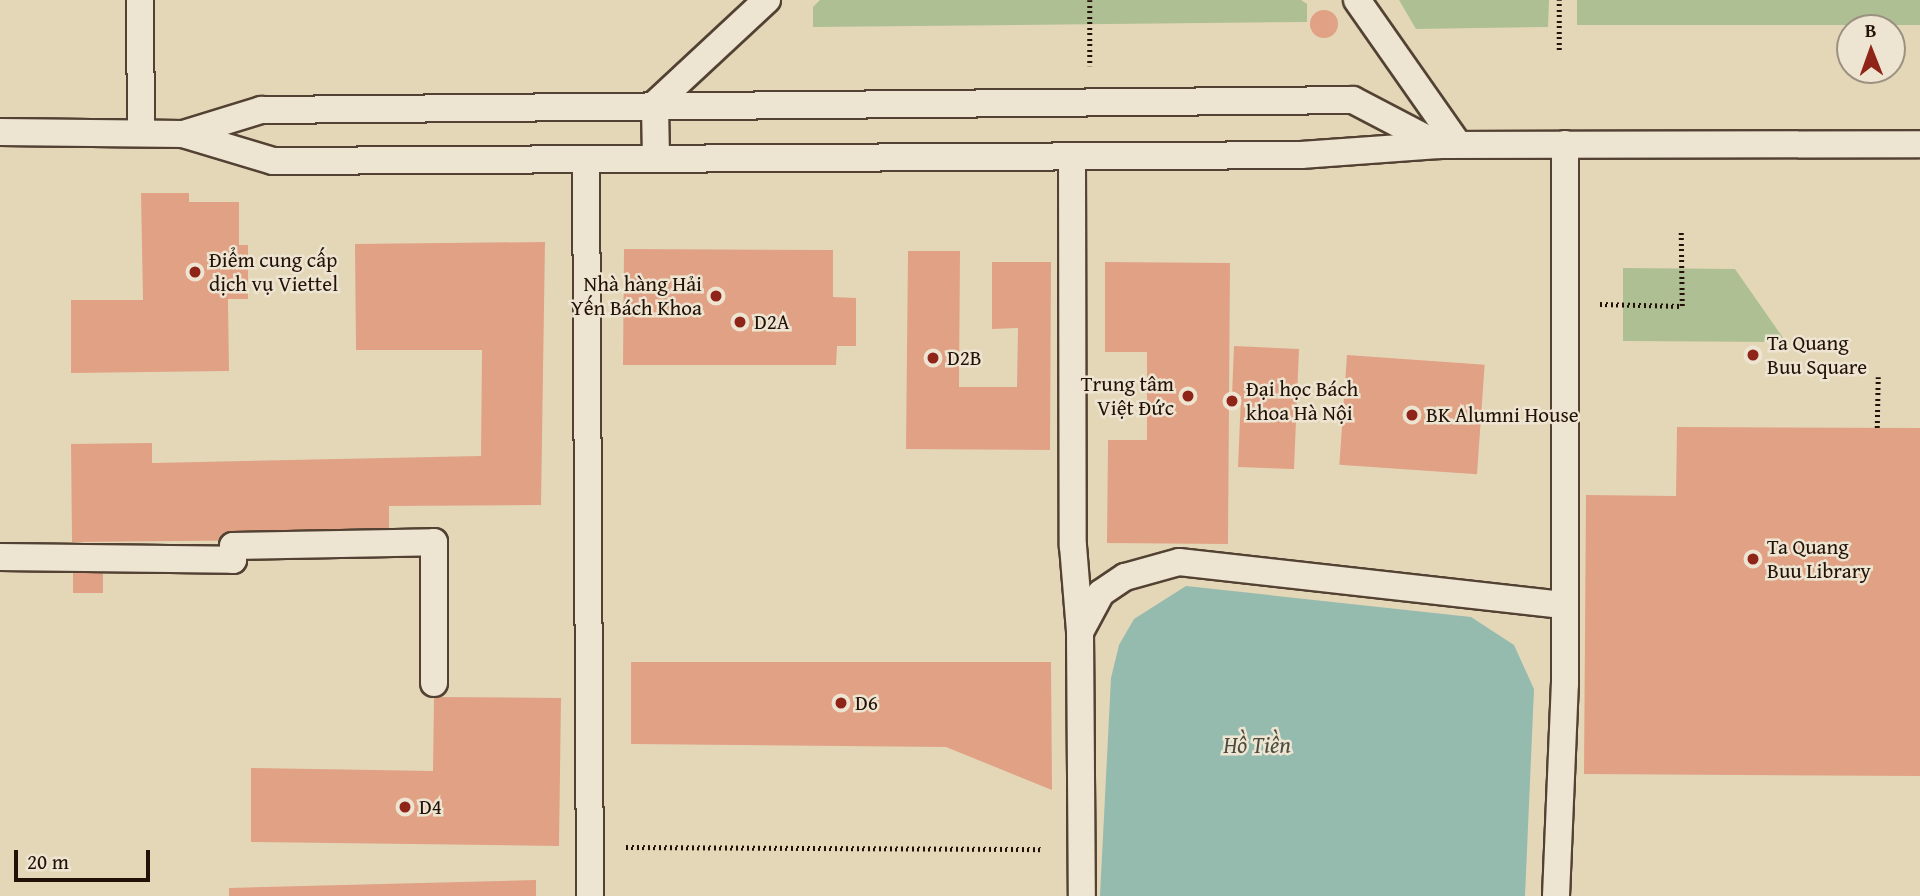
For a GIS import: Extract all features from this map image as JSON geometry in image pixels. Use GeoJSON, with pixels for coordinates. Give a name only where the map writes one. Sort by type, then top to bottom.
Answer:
{"type":"FeatureCollection","features":[{"type":"Feature","properties":{"kind":"lane"},"geometry":{"type":"LineString","coordinates":[[140,0],[141,134]]}},
{"type":"Feature","properties":{"kind":"lane"},"geometry":{"type":"LineString","coordinates":[[656,158],[655,104],[767,0]]}},
{"type":"Feature","properties":{"kind":"lane"},"geometry":{"type":"LineString","coordinates":[[1357,0],[1449,145]]}},
{"type":"Feature","properties":{"kind":"lane"},"geometry":{"type":"LineString","coordinates":[[183,134],[261,110],[655,104],[1353,100],[1449,145]]}},
{"type":"Feature","properties":{"kind":"lane"},"geometry":{"type":"LineString","coordinates":[[0,132],[183,134],[273,161],[1367,154],[1449,145],[1920,144]]}},
{"type":"Feature","properties":{"kind":"lane"},"geometry":{"type":"LineString","coordinates":[[1556,896],[1563,605],[1565,144]]}},
{"type":"Feature","properties":{"kind":"lane"},"geometry":{"type":"LineString","coordinates":[[1072,156],[1073,546],[1080,632],[1082,896]]}},
{"type":"Feature","properties":{"kind":"lane"},"geometry":{"type":"LineString","coordinates":[[586,159],[590,896]]}},
{"type":"Feature","properties":{"kind":"lane"},"geometry":{"type":"LineString","coordinates":[[0,557],[233,560],[233,546],[434,542],[434,683]]}},
{"type":"Feature","properties":{"kind":"lane"},"geometry":{"type":"LineString","coordinates":[[1080,632],[1101,593],[1125,577],[1179,562],[1563,605]]}},
{"type":"Feature","properties":{"kind":"path"},"geometry":{"type":"LineString","coordinates":[[1559,0],[1559,50]]}},
{"type":"Feature","properties":{"kind":"path"},"geometry":{"type":"LineString","coordinates":[[1599,304],[1682,306],[1681,230]]}},
{"type":"Feature","properties":{"kind":"path"},"geometry":{"type":"LineString","coordinates":[[1877,428],[1878,377]]}},
{"type":"Feature","properties":{"kind":"path"},"geometry":{"type":"LineString","coordinates":[[590,847],[1082,848]]}},
{"type":"Feature","properties":{"kind":"green space"},"geometry":{"type":"Polygon","coordinates":[[[820,0],[1301,0],[1307,4],[1307,22],[813,27],[813,7],[820,0]]]}},
{"type":"Feature","properties":{"kind":"green space"},"geometry":{"type":"Polygon","coordinates":[[[1399,0],[1549,0],[1548,27],[1416,29],[1399,0]]]}},
{"type":"Feature","properties":{"kind":"green space"},"geometry":{"type":"Polygon","coordinates":[[[1577,0],[1920,0],[1920,25],[1906,25],[1906,14],[1836,14],[1836,25],[1577,25],[1577,0]]]}},
{"type":"Feature","properties":{"kind":"green space"},"geometry":{"type":"Polygon","coordinates":[[[1623,268],[1735,269],[1786,342],[1623,341],[1623,268]]]}},
{"type":"Feature","properties":{"kind":"water","name":"Hồ Tiền"},"geometry":{"type":"Polygon","coordinates":[[[1186,586],[1471,617],[1514,645],[1534,689],[1525,896],[1100,896],[1111,678],[1119,645],[1134,619],[1186,586]]]}},
{"type":"Feature","properties":{"kind":"building"},"geometry":{"type":"Polygon","coordinates":[[[1324,10],[1334,14],[1338,24],[1334,34],[1324,38],[1314,34],[1310,24],[1314,14],[1324,10]]]}},
{"type":"Feature","properties":{"kind":"building"},"geometry":{"type":"Polygon","coordinates":[[[141,193],[189,193],[189,202],[239,202],[239,245],[248,245],[248,299],[228,299],[229,371],[71,373],[71,300],[143,300],[141,193]]]}},
{"type":"Feature","properties":{"kind":"building"},"geometry":{"type":"Polygon","coordinates":[[[545,242],[541,505],[389,506],[389,539],[72,542],[71,444],[152,443],[152,463],[481,456],[482,350],[356,350],[355,244],[545,242]]]}},
{"type":"Feature","properties":{"kind":"building","name":"D2A"},"geometry":{"type":"Polygon","coordinates":[[[624,249],[833,250],[833,297],[856,298],[856,346],[837,346],[836,365],[623,365],[624,249]]]}},
{"type":"Feature","properties":{"kind":"building","name":"D2B"},"geometry":{"type":"Polygon","coordinates":[[[908,251],[960,251],[959,387],[1017,387],[1018,328],[992,329],[992,262],[1051,262],[1050,450],[906,449],[908,251]]]}},
{"type":"Feature","properties":{"kind":"building","name":"Trung tâm Việt Đức"},"geometry":{"type":"Polygon","coordinates":[[[1105,262],[1230,263],[1228,544],[1107,543],[1108,440],[1147,440],[1147,352],[1105,352],[1105,262]]]}},
{"type":"Feature","properties":{"kind":"building"},"geometry":{"type":"Polygon","coordinates":[[[1234,346],[1299,349],[1294,469],[1238,467],[1241,396],[1232,395],[1234,346]]]}},
{"type":"Feature","properties":{"kind":"building","name":"BK Alumni House"},"geometry":{"type":"Polygon","coordinates":[[[1347,355],[1485,365],[1477,474],[1339,465],[1347,355]]]}},
{"type":"Feature","properties":{"kind":"building","name":"Ta Quang Buu Library"},"geometry":{"type":"Polygon","coordinates":[[[1677,427],[1920,428],[1920,776],[1584,774],[1586,495],[1676,496],[1677,427]]]}},
{"type":"Feature","properties":{"kind":"building"},"geometry":{"type":"Polygon","coordinates":[[[73,570],[103,570],[103,593],[73,593],[73,570]]]}},
{"type":"Feature","properties":{"kind":"building","name":"D6"},"geometry":{"type":"Polygon","coordinates":[[[631,662],[1051,662],[1052,790],[946,747],[631,744],[631,662]]]}},
{"type":"Feature","properties":{"kind":"building","name":"D4"},"geometry":{"type":"Polygon","coordinates":[[[434,697],[561,698],[559,846],[251,842],[251,768],[433,771],[434,697]]]}},
{"type":"Feature","properties":{"kind":"building"},"geometry":{"type":"Polygon","coordinates":[[[536,880],[536,896],[229,896],[229,888],[536,880]]]}},
{"type":"Feature","properties":{"kind":"place","name":"Điểm cung cấp dịch vụ Viettel"},"geometry":{"type":"Point","coordinates":[195,272]}},
{"type":"Feature","properties":{"kind":"place","name":"Nhà hàng Hải Yến Bách Khoa"},"geometry":{"type":"Point","coordinates":[716,296]}},
{"type":"Feature","properties":{"kind":"place","name":"D2A"},"geometry":{"type":"Point","coordinates":[740,322]}},
{"type":"Feature","properties":{"kind":"place","name":"Ta Quang Buu Square"},"geometry":{"type":"Point","coordinates":[1753,355]}},
{"type":"Feature","properties":{"kind":"place","name":"D2B"},"geometry":{"type":"Point","coordinates":[933,358]}},
{"type":"Feature","properties":{"kind":"place","name":"Trung tâm Việt Đức"},"geometry":{"type":"Point","coordinates":[1188,396]}},
{"type":"Feature","properties":{"kind":"place","name":"Đại học Bách khoa Hà Nội"},"geometry":{"type":"Point","coordinates":[1232,401]}},
{"type":"Feature","properties":{"kind":"place","name":"BK Alumni House"},"geometry":{"type":"Point","coordinates":[1412,415]}},
{"type":"Feature","properties":{"kind":"place","name":"Ta Quang Buu Library"},"geometry":{"type":"Point","coordinates":[1753,559]}},
{"type":"Feature","properties":{"kind":"place","name":"D6"},"geometry":{"type":"Point","coordinates":[841,703]}},
{"type":"Feature","properties":{"kind":"place","name":"D4"},"geometry":{"type":"Point","coordinates":[405,807]}}]}
